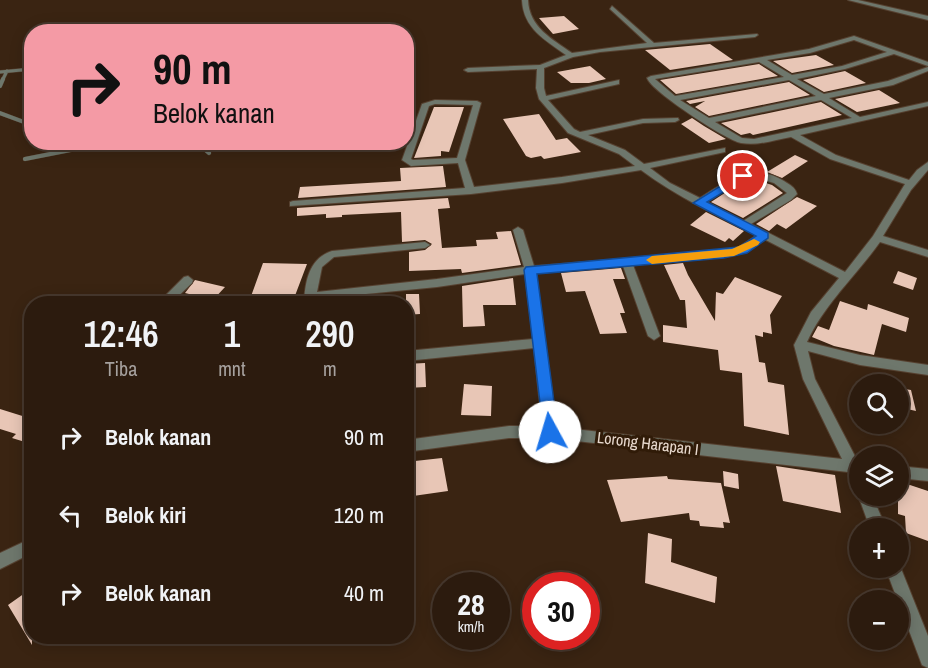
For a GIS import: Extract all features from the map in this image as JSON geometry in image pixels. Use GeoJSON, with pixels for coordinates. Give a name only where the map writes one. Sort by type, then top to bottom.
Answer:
{"type":"FeatureCollection","features":[{"type":"Feature","properties":{"kind":"street"},"geometry":{"type":"LineString","coordinates":[[525,0],[526,14],[535,28],[571,55]]}},
{"type":"Feature","properties":{"kind":"street"},"geometry":{"type":"LineString","coordinates":[[851,0],[928,18]]}},
{"type":"Feature","properties":{"kind":"street"},"geometry":{"type":"LineString","coordinates":[[612,8],[652,45]]}},
{"type":"Feature","properties":{"kind":"street"},"geometry":{"type":"LineString","coordinates":[[468,70],[542,67],[571,55],[755,35]]}},
{"type":"Feature","properties":{"kind":"street"},"geometry":{"type":"LineString","coordinates":[[928,64],[851,38],[810,51],[651,78],[652,82],[673,99],[746,142],[928,104]]}},
{"type":"Feature","properties":{"kind":"street"},"geometry":{"type":"LineString","coordinates":[[673,99],[788,76],[843,68],[894,52]]}},
{"type":"Feature","properties":{"kind":"street"},"geometry":{"type":"LineString","coordinates":[[760,59],[856,118]]}},
{"type":"Feature","properties":{"kind":"street"},"geometry":{"type":"LineString","coordinates":[[542,67],[540,88],[543,99],[577,135],[622,152],[667,185],[847,279]]}},
{"type":"Feature","properties":{"kind":"street"},"geometry":{"type":"LineString","coordinates":[[707,121],[890,83],[928,69]]}},
{"type":"Feature","properties":{"kind":"street"},"geometry":{"type":"LineString","coordinates":[[543,99],[616,82]]}},
{"type":"Feature","properties":{"kind":"street"},"geometry":{"type":"LineString","coordinates":[[414,138],[426,104],[435,102],[477,103],[460,160],[471,191]]}},
{"type":"Feature","properties":{"kind":"street"},"geometry":{"type":"LineString","coordinates":[[577,135],[643,121],[675,120]]}},
{"type":"Feature","properties":{"kind":"street"},"geometry":{"type":"LineString","coordinates":[[792,134],[833,157],[910,183]]}},
{"type":"Feature","properties":{"kind":"street"},"geometry":{"type":"LineString","coordinates":[[410,150],[406,160],[411,163],[460,160]]}},
{"type":"Feature","properties":{"kind":"street"},"geometry":{"type":"LineString","coordinates":[[292,204],[515,187],[643,167],[722,150]]}},
{"type":"Feature","properties":{"kind":"street"},"geometry":{"type":"LineString","coordinates":[[849,455],[809,379],[800,345],[816,311],[847,279],[878,238],[910,183],[928,165]]}},
{"type":"Feature","properties":{"kind":"street"},"geometry":{"type":"LineString","coordinates":[[699,203],[749,174],[763,176],[791,190],[792,194],[788,198],[744,225]]}},
{"type":"Feature","properties":{"kind":"street"},"geometry":{"type":"LineString","coordinates":[[518,230],[531,270],[550,432]]}},
{"type":"Feature","properties":{"kind":"street"},"geometry":{"type":"LineString","coordinates":[[334,296],[531,270],[734,252],[749,246],[764,235]]}},
{"type":"Feature","properties":{"kind":"street"},"geometry":{"type":"LineString","coordinates":[[878,238],[928,254]]}},
{"type":"Feature","properties":{"kind":"street"},"geometry":{"type":"LineString","coordinates":[[311,296],[316,266],[324,257],[332,254],[425,244]]}},
{"type":"Feature","properties":{"kind":"street"},"geometry":{"type":"LineString","coordinates":[[627,263],[654,336]]}},
{"type":"Feature","properties":{"kind":"street"},"geometry":{"type":"LineString","coordinates":[[171,296],[188,280]]}},
{"type":"Feature","properties":{"kind":"street"},"geometry":{"type":"LineString","coordinates":[[414,355],[540,343]]}},
{"type":"Feature","properties":{"kind":"street"},"geometry":{"type":"LineString","coordinates":[[800,345],[860,360],[928,370]]}},
{"type":"Feature","properties":{"kind":"street","name":"Lorong Harapan I"},"geometry":{"type":"LineString","coordinates":[[414,445],[509,432],[550,432],[849,471]]}},
{"type":"Feature","properties":{"kind":"street"},"geometry":{"type":"LineString","coordinates":[[909,473],[928,475]]}},
{"type":"Feature","properties":{"kind":"street"},"geometry":{"type":"LineString","coordinates":[[0,561],[24,549]]}},
{"type":"Feature","properties":{"kind":"street"},"geometry":{"type":"LineString","coordinates":[[896,578],[928,660]]}},
{"type":"Feature","properties":{"kind":"lane"},"geometry":{"type":"LineString","coordinates":[[0,72],[24,70]]}},
{"type":"Feature","properties":{"kind":"lane"},"geometry":{"type":"LineString","coordinates":[[0,86],[7,71]]}},
{"type":"Feature","properties":{"kind":"lane"},"geometry":{"type":"LineString","coordinates":[[0,112],[24,123]]}},
{"type":"Feature","properties":{"kind":"lane"},"geometry":{"type":"LineString","coordinates":[[25,159],[71,150]]}},
{"type":"Feature","properties":{"kind":"lane"},"geometry":{"type":"LineString","coordinates":[[205,150],[209,153]]}},
{"type":"Feature","properties":{"kind":"building"},"geometry":{"type":"Polygon","coordinates":[[[564,16],[579,29],[553,34],[539,18],[564,16]]]}},
{"type":"Feature","properties":{"kind":"building"},"geometry":{"type":"Polygon","coordinates":[[[710,44],[733,60],[670,70],[645,50],[710,44]]]}},
{"type":"Feature","properties":{"kind":"building"},"geometry":{"type":"Polygon","coordinates":[[[816,55],[834,65],[792,73],[773,61],[816,55]]]}},
{"type":"Feature","properties":{"kind":"building"},"geometry":{"type":"Polygon","coordinates":[[[759,64],[778,76],[676,94],[660,80],[759,64]]]}},
{"type":"Feature","properties":{"kind":"building"},"geometry":{"type":"Polygon","coordinates":[[[590,66],[606,79],[589,83],[571,83],[557,72],[590,66]]]}},
{"type":"Feature","properties":{"kind":"building"},"geometry":{"type":"Polygon","coordinates":[[[845,71],[866,83],[824,92],[803,80],[845,71]]]}},
{"type":"Feature","properties":{"kind":"building"},"geometry":{"type":"Polygon","coordinates":[[[789,82],[810,95],[709,116],[695,107],[705,101],[690,104],[686,101],[789,82]]]}},
{"type":"Feature","properties":{"kind":"building"},"geometry":{"type":"Polygon","coordinates":[[[879,90],[900,103],[857,112],[835,99],[879,90]]]}},
{"type":"Feature","properties":{"kind":"building"},"geometry":{"type":"Polygon","coordinates":[[[821,102],[842,115],[753,135],[750,133],[741,135],[721,123],[821,102]]]}},
{"type":"Feature","properties":{"kind":"building"},"geometry":{"type":"Polygon","coordinates":[[[434,107],[464,107],[449,152],[441,151],[441,156],[414,158],[434,107]]]}},
{"type":"Feature","properties":{"kind":"building"},"geometry":{"type":"Polygon","coordinates":[[[539,114],[556,140],[567,138],[581,152],[544,159],[541,156],[531,158],[526,156],[503,119],[539,114]]]}},
{"type":"Feature","properties":{"kind":"building"},"geometry":{"type":"Polygon","coordinates":[[[692,118],[726,139],[709,143],[681,124],[692,118]]]}},
{"type":"Feature","properties":{"kind":"building"},"geometry":{"type":"Polygon","coordinates":[[[795,155],[808,161],[782,178],[767,172],[795,155]]]}},
{"type":"Feature","properties":{"kind":"building"},"geometry":{"type":"Polygon","coordinates":[[[443,166],[446,187],[298,198],[300,187],[401,181],[400,168],[443,166]]]}},
{"type":"Feature","properties":{"kind":"building"},"geometry":{"type":"Polygon","coordinates":[[[754,179],[772,185],[783,193],[743,218],[711,202],[737,185],[754,179]]]}},
{"type":"Feature","properties":{"kind":"building"},"geometry":{"type":"Polygon","coordinates":[[[797,197],[817,206],[786,229],[777,224],[769,231],[756,224],[797,197]]]}},
{"type":"Feature","properties":{"kind":"building"},"geometry":{"type":"Polygon","coordinates":[[[448,198],[450,208],[438,209],[442,248],[477,246],[476,240],[498,239],[496,232],[511,231],[521,265],[462,273],[461,269],[409,271],[409,252],[425,250],[432,244],[425,240],[402,242],[401,212],[326,218],[326,214],[297,216],[297,208],[448,198]]]}},
{"type":"Feature","properties":{"kind":"building"},"geometry":{"type":"Polygon","coordinates":[[[706,212],[744,231],[733,241],[729,238],[725,242],[690,225],[706,212]]]}},
{"type":"Feature","properties":{"kind":"building"},"geometry":{"type":"Polygon","coordinates":[[[263,263],[307,264],[295,296],[251,296],[263,263]]]}},
{"type":"Feature","properties":{"kind":"building"},"geometry":{"type":"Polygon","coordinates":[[[683,263],[715,321],[716,292],[723,294],[735,277],[782,296],[770,315],[772,334],[763,332],[763,337],[755,335],[759,362],[765,363],[768,382],[784,385],[789,435],[744,426],[742,373],[720,370],[718,350],[663,342],[663,325],[687,328],[685,300],[680,300],[664,265],[683,263]]]}},
{"type":"Feature","properties":{"kind":"building"},"geometry":{"type":"Polygon","coordinates":[[[621,268],[625,279],[613,279],[625,313],[620,313],[627,333],[600,334],[585,291],[566,292],[561,273],[621,268]]]}},
{"type":"Feature","properties":{"kind":"building"},"geometry":{"type":"Polygon","coordinates":[[[898,271],[917,278],[913,290],[893,283],[898,271]]]}},
{"type":"Feature","properties":{"kind":"building"},"geometry":{"type":"Polygon","coordinates":[[[513,278],[516,305],[483,305],[485,326],[463,327],[462,286],[513,278]]]}},
{"type":"Feature","properties":{"kind":"building"},"geometry":{"type":"Polygon","coordinates":[[[195,280],[225,287],[217,296],[197,296],[185,293],[195,280]]]}},
{"type":"Feature","properties":{"kind":"building"},"geometry":{"type":"Polygon","coordinates":[[[406,294],[419,294],[420,314],[414,314],[414,296],[406,296],[406,294]]]}},
{"type":"Feature","properties":{"kind":"building"},"geometry":{"type":"Polygon","coordinates":[[[840,301],[867,310],[868,304],[909,318],[906,332],[882,324],[874,355],[834,346],[812,337],[818,326],[829,330],[840,301]]]}},
{"type":"Feature","properties":{"kind":"building"},"geometry":{"type":"Polygon","coordinates":[[[425,363],[426,387],[414,388],[414,364],[425,363]]]}},
{"type":"Feature","properties":{"kind":"building"},"geometry":{"type":"Polygon","coordinates":[[[464,384],[492,386],[491,416],[461,415],[464,384]]]}},
{"type":"Feature","properties":{"kind":"building"},"geometry":{"type":"Polygon","coordinates":[[[909,390],[911,390],[916,411],[909,409],[909,390]]]}},
{"type":"Feature","properties":{"kind":"building"},"geometry":{"type":"Polygon","coordinates":[[[0,409],[24,416],[24,442],[12,438],[16,434],[0,429],[0,409]]]}},
{"type":"Feature","properties":{"kind":"building"},"geometry":{"type":"Polygon","coordinates":[[[442,458],[448,491],[414,496],[414,461],[442,458]]]}},
{"type":"Feature","properties":{"kind":"building"},"geometry":{"type":"Polygon","coordinates":[[[776,466],[835,475],[841,513],[783,501],[776,466]]]}},
{"type":"Feature","properties":{"kind":"building"},"geometry":{"type":"Polygon","coordinates":[[[723,471],[738,474],[739,489],[724,486],[723,471]]]}},
{"type":"Feature","properties":{"kind":"building"},"geometry":{"type":"Polygon","coordinates":[[[667,476],[668,479],[721,483],[730,523],[723,522],[724,528],[700,526],[699,521],[690,520],[689,513],[621,522],[607,480],[667,476]]]}},
{"type":"Feature","properties":{"kind":"building"},"geometry":{"type":"Polygon","coordinates":[[[909,485],[928,491],[928,541],[909,534],[909,518],[898,514],[898,506],[909,506],[909,485]]]}},
{"type":"Feature","properties":{"kind":"building"},"geometry":{"type":"Polygon","coordinates":[[[648,533],[672,539],[671,562],[717,577],[715,603],[645,583],[648,533]]]}},
{"type":"Feature","properties":{"kind":"building"},"geometry":{"type":"Polygon","coordinates":[[[24,594],[24,632],[8,605],[24,594]]]}},
{"type":"Feature","properties":{"kind":"slow traffic"},"geometry":{"type":"LineString","coordinates":[[652,260],[724,254],[742,250],[754,242]]}},
{"type":"Feature","properties":{"kind":"route"},"geometry":{"type":"LineString","coordinates":[[550,432],[531,270],[724,254],[742,250],[764,235],[699,203],[743,176]]}}]}
